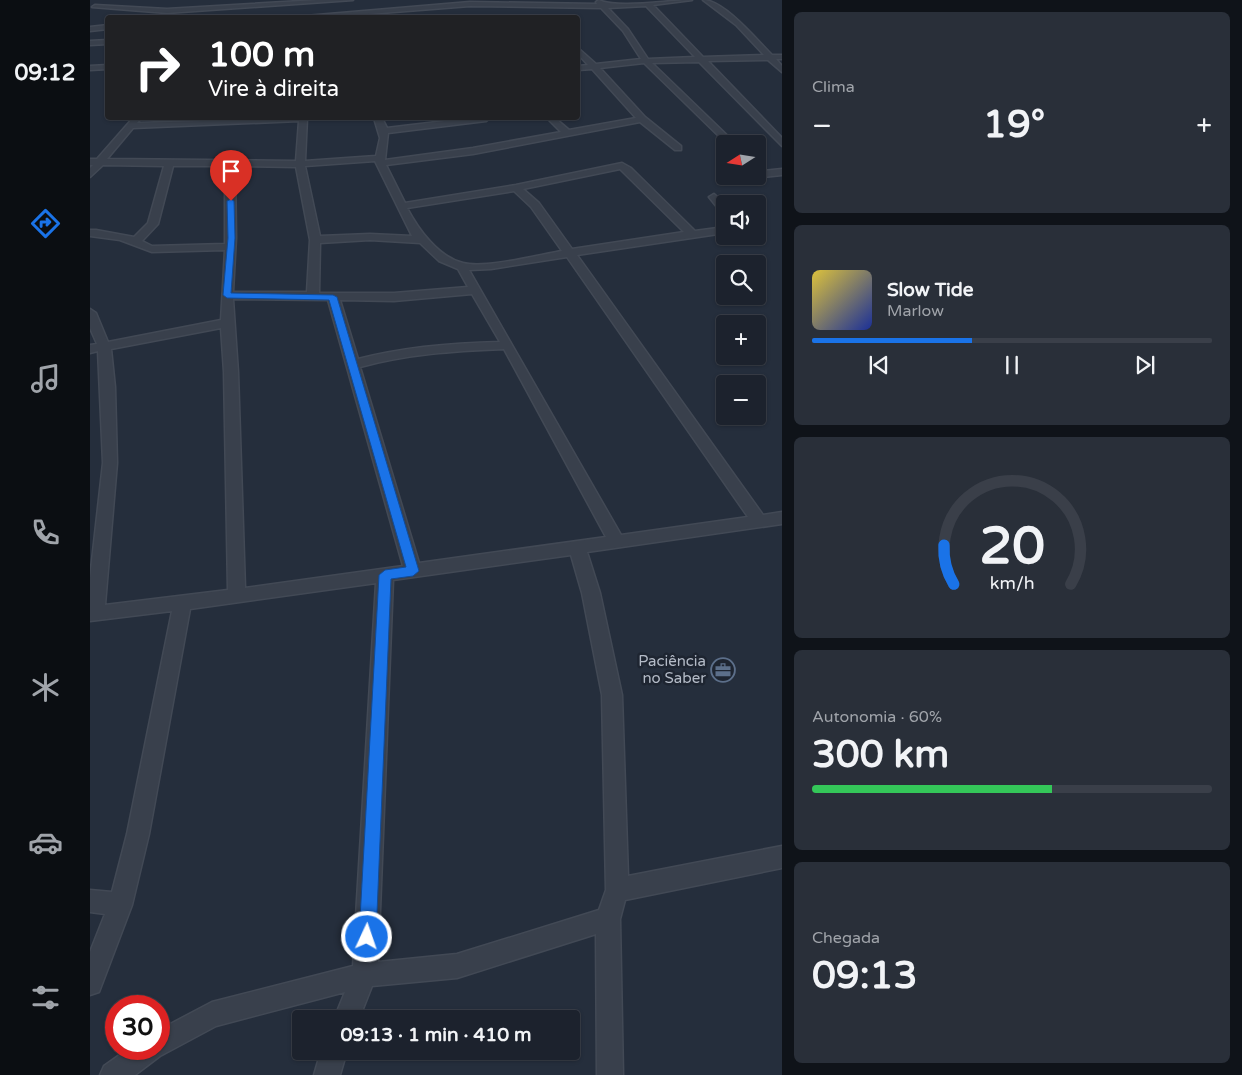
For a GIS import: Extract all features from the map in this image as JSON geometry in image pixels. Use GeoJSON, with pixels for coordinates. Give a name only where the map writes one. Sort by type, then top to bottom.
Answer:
{"type":"FeatureCollection","features":[{"type":"Feature","properties":{"kind":"street"},"geometry":{"type":"LineString","coordinates":[[92,10],[101,0]]}},
{"type":"Feature","properties":{"kind":"street"},"geometry":{"type":"LineString","coordinates":[[215,8],[223,0]]}},
{"type":"Feature","properties":{"kind":"street"},"geometry":{"type":"LineString","coordinates":[[92,10],[156,7],[167,10],[277,6],[307,2],[350,0]]}},
{"type":"Feature","properties":{"kind":"street"},"geometry":{"type":"LineString","coordinates":[[426,0],[442,9]]}},
{"type":"Feature","properties":{"kind":"street"},"geometry":{"type":"LineString","coordinates":[[470,4],[485,0]]}},
{"type":"Feature","properties":{"kind":"street"},"geometry":{"type":"LineString","coordinates":[[359,15],[442,9],[456,2],[470,4],[510,2],[529,4],[648,4],[689,0]]}},
{"type":"Feature","properties":{"kind":"street"},"geometry":{"type":"LineString","coordinates":[[706,0],[738,24],[782,70]]}},
{"type":"Feature","properties":{"kind":"street"},"geometry":{"type":"LineString","coordinates":[[307,2],[310,15]]}},
{"type":"Feature","properties":{"kind":"street"},"geometry":{"type":"LineString","coordinates":[[600,3],[626,30],[646,61],[723,135]]}},
{"type":"Feature","properties":{"kind":"street"},"geometry":{"type":"LineString","coordinates":[[529,4],[536,11]]}},
{"type":"Feature","properties":{"kind":"street"},"geometry":{"type":"LineString","coordinates":[[648,4],[782,143]]}},
{"type":"Feature","properties":{"kind":"street"},"geometry":{"type":"LineString","coordinates":[[277,6],[289,15]]}},
{"type":"Feature","properties":{"kind":"street"},"geometry":{"type":"LineString","coordinates":[[90,28],[105,27]]}},
{"type":"Feature","properties":{"kind":"street"},"geometry":{"type":"LineString","coordinates":[[90,43],[105,42]]}},
{"type":"Feature","properties":{"kind":"street"},"geometry":{"type":"LineString","coordinates":[[580,52],[642,119],[678,148]]}},
{"type":"Feature","properties":{"kind":"street"},"geometry":{"type":"LineString","coordinates":[[580,68],[646,61],[782,57]]}},
{"type":"Feature","properties":{"kind":"street"},"geometry":{"type":"LineString","coordinates":[[90,68],[105,67]]}},
{"type":"Feature","properties":{"kind":"street"},"geometry":{"type":"LineString","coordinates":[[95,162],[300,164],[380,161],[473,151],[642,119]]}},
{"type":"Feature","properties":{"kind":"street"},"geometry":{"type":"LineString","coordinates":[[90,174],[95,162],[136,120]]}},
{"type":"Feature","properties":{"kind":"street"},"geometry":{"type":"LineString","coordinates":[[130,126],[260,120]]}},
{"type":"Feature","properties":{"kind":"street"},"geometry":{"type":"LineString","coordinates":[[303,120],[300,164],[315,240],[313,297]]}},
{"type":"Feature","properties":{"kind":"street"},"geometry":{"type":"LineString","coordinates":[[379,120],[386,141],[380,161],[412,228],[443,259],[462,267],[491,266],[569,252],[716,231]]}},
{"type":"Feature","properties":{"kind":"street"},"geometry":{"type":"LineString","coordinates":[[384,131],[470,120]]}},
{"type":"Feature","properties":{"kind":"street"},"geometry":{"type":"LineString","coordinates":[[553,120],[568,134]]}},
{"type":"Feature","properties":{"kind":"street"},"geometry":{"type":"LineString","coordinates":[[136,241],[153,224],[169,163]]}},
{"type":"Feature","properties":{"kind":"street"},"geometry":{"type":"LineString","coordinates":[[230,164],[230,247],[227,323],[231,372],[237,596]]}},
{"type":"Feature","properties":{"kind":"street"},"geometry":{"type":"LineString","coordinates":[[403,206],[516,188],[622,166],[693,235]]}},
{"type":"Feature","properties":{"kind":"street"},"geometry":{"type":"LineString","coordinates":[[766,172],[782,172]]}},
{"type":"Feature","properties":{"kind":"street"},"geometry":{"type":"LineString","coordinates":[[516,188],[535,205],[759,521]]}},
{"type":"Feature","properties":{"kind":"street"},"geometry":{"type":"LineString","coordinates":[[90,233],[103,233],[136,241],[146,248],[152,249],[230,247]]}},
{"type":"Feature","properties":{"kind":"street"},"geometry":{"type":"LineString","coordinates":[[315,240],[363,235],[398,237],[426,242]]}},
{"type":"Feature","properties":{"kind":"street"},"geometry":{"type":"LineString","coordinates":[[462,267],[508,345],[617,542]]}},
{"type":"Feature","properties":{"kind":"street"},"geometry":{"type":"LineString","coordinates":[[227,295],[313,297],[410,296],[474,290]]}},
{"type":"Feature","properties":{"kind":"street"},"geometry":{"type":"LineString","coordinates":[[333,297],[413,571]]}},
{"type":"Feature","properties":{"kind":"street"},"geometry":{"type":"LineString","coordinates":[[90,312],[97,348],[108,387],[110,463],[92,614],[237,596],[782,518]]}},
{"type":"Feature","properties":{"kind":"street"},"geometry":{"type":"LineString","coordinates":[[97,348],[227,323]]}},
{"type":"Feature","properties":{"kind":"street"},"geometry":{"type":"LineString","coordinates":[[352,365],[389,355],[432,348],[508,345]]}},
{"type":"Feature","properties":{"kind":"street"},"geometry":{"type":"LineString","coordinates":[[577,547],[591,593],[612,694],[617,890],[608,920],[610,1075]]}},
{"type":"Feature","properties":{"kind":"street"},"geometry":{"type":"LineString","coordinates":[[350,1010],[365,975],[385,575]]}},
{"type":"Feature","properties":{"kind":"street"},"geometry":{"type":"LineString","coordinates":[[90,983],[120,905],[138,834],[182,603]]}},
{"type":"Feature","properties":{"kind":"street"},"geometry":{"type":"LineString","coordinates":[[617,890],[782,857]]}},
{"type":"Feature","properties":{"kind":"street"},"geometry":{"type":"LineString","coordinates":[[90,901],[120,905]]}},
{"type":"Feature","properties":{"kind":"street"},"geometry":{"type":"LineString","coordinates":[[170,1038],[212,1016],[365,975],[457,966],[608,920]]}},
{"type":"Feature","properties":{"kind":"street"},"geometry":{"type":"LineString","coordinates":[[113,1075],[134,1060]]}},
{"type":"Feature","properties":{"kind":"street"},"geometry":{"type":"LineString","coordinates":[[326,1075],[331,1060]]}},
{"type":"Feature","properties":{"kind":"place","name":"Paciência no Saber"},"geometry":{"type":"Point","coordinates":[723,670]}},
{"type":"Feature","properties":{"kind":"route"},"geometry":{"type":"LineString","coordinates":[[231,201],[231,238],[227,295],[333,297],[413,571],[385,575],[367,937]]}}]}
